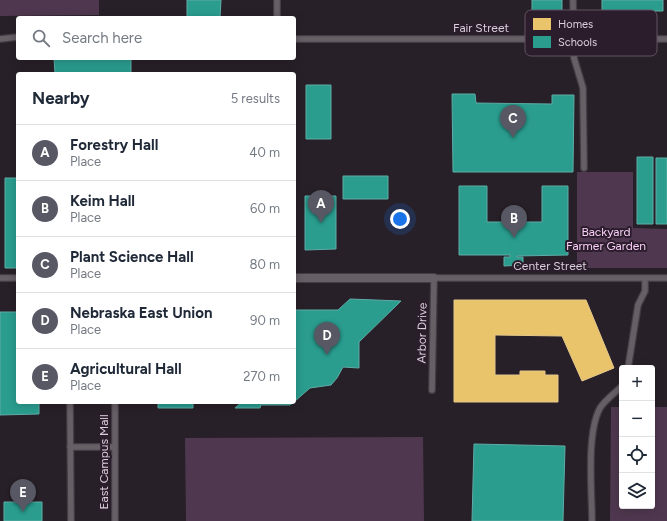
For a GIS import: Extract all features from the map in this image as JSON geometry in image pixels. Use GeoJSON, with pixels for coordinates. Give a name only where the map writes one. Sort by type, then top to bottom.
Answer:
{"type":"FeatureCollection","features":[{"type":"Feature","properties":{"kind":"street"},"geometry":{"type":"LineString","coordinates":[[296,278],[434,278]]}},
{"type":"Feature","properties":{"kind":"lane"},"geometry":{"type":"LineString","coordinates":[[277,0],[277,16]]}},
{"type":"Feature","properties":{"kind":"lane"},"geometry":{"type":"LineString","coordinates":[[0,39],[16,38]]}},
{"type":"Feature","properties":{"kind":"lane","name":"Fair Street"},"geometry":{"type":"LineString","coordinates":[[296,39],[525,40]]}},
{"type":"Feature","properties":{"kind":"lane","name":"Fair Street"},"geometry":{"type":"LineString","coordinates":[[657,39],[667,39]]}},
{"type":"Feature","properties":{"kind":"lane"},"geometry":{"type":"LineString","coordinates":[[574,56],[583,88],[584,168]]}},
{"type":"Feature","properties":{"kind":"lane"},"geometry":{"type":"LineString","coordinates":[[0,278],[16,278]]}},
{"type":"Feature","properties":{"kind":"lane","name":"Center Street"},"geometry":{"type":"LineString","coordinates":[[434,278],[667,278]]}},
{"type":"Feature","properties":{"kind":"lane","name":"Arbor Drive"},"geometry":{"type":"LineString","coordinates":[[432,390],[434,278]]}},
{"type":"Feature","properties":{"kind":"lane"},"geometry":{"type":"LineString","coordinates":[[628,365],[638,305],[645,291],[645,278]]}},
{"type":"Feature","properties":{"kind":"lane"},"geometry":{"type":"LineString","coordinates":[[592,521],[592,436],[595,420],[601,407],[619,389]]}},
{"type":"Feature","properties":{"kind":"lane"},"geometry":{"type":"LineString","coordinates":[[70,404],[70,521]]}},
{"type":"Feature","properties":{"kind":"lane","name":"East Campus Mall"},"geometry":{"type":"LineString","coordinates":[[115,404],[115,521]]}},
{"type":"Feature","properties":{"kind":"lane"},"geometry":{"type":"LineString","coordinates":[[70,447],[115,447]]}},
{"type":"Feature","properties":{"kind":"green space"},"geometry":{"type":"Polygon","coordinates":[[[0,0],[99,0],[99,15],[0,16],[0,0]]]}},
{"type":"Feature","properties":{"kind":"green space","name":"Backyard Farmer Garden"},"geometry":{"type":"Polygon","coordinates":[[[577,172],[633,172],[633,228],[667,229],[667,268],[581,268],[577,266],[577,172]]]}},
{"type":"Feature","properties":{"kind":"green space"},"geometry":{"type":"Polygon","coordinates":[[[611,407],[619,407],[619,509],[655,509],[655,407],[667,407],[667,521],[610,521],[611,407]]]}},
{"type":"Feature","properties":{"kind":"green space"},"geometry":{"type":"Polygon","coordinates":[[[423,437],[424,521],[186,521],[185,438],[423,437]]]}},
{"type":"Feature","properties":{"kind":"building: Homes"},"geometry":{"type":"Polygon","coordinates":[[[454,300],[586,300],[614,368],[582,381],[562,336],[495,335],[495,375],[520,375],[520,371],[545,371],[545,375],[558,375],[558,402],[454,402],[454,300]]]}},
{"type":"Feature","properties":{"kind":"building: Schools"},"geometry":{"type":"Polygon","coordinates":[[[187,0],[221,0],[220,16],[187,16],[187,0]]]}},
{"type":"Feature","properties":{"kind":"building: Schools"},"geometry":{"type":"Polygon","coordinates":[[[532,0],[562,0],[562,10],[532,10],[532,0]]]}},
{"type":"Feature","properties":{"kind":"building: Schools"},"geometry":{"type":"Polygon","coordinates":[[[602,0],[663,0],[663,11],[602,10],[602,0]]]}},
{"type":"Feature","properties":{"kind":"building: Schools"},"geometry":{"type":"Polygon","coordinates":[[[54,60],[131,60],[131,72],[55,72],[54,60]]]}},
{"type":"Feature","properties":{"kind":"building: Schools"},"geometry":{"type":"Polygon","coordinates":[[[306,85],[331,85],[331,139],[306,139],[306,85]]]}},
{"type":"Feature","properties":{"kind":"building: Schools"},"geometry":{"type":"Polygon","coordinates":[[[452,94],[475,94],[476,103],[552,104],[552,95],[574,95],[573,172],[453,172],[452,94]]]}},
{"type":"Feature","properties":{"kind":"building: Schools"},"geometry":{"type":"Polygon","coordinates":[[[637,157],[653,157],[653,224],[637,224],[637,157]]]}},
{"type":"Feature","properties":{"kind":"building: Schools"},"geometry":{"type":"Polygon","coordinates":[[[656,158],[667,158],[667,224],[656,224],[656,158]]]}},
{"type":"Feature","properties":{"kind":"building: Schools"},"geometry":{"type":"Polygon","coordinates":[[[343,176],[388,176],[388,199],[343,199],[343,176]]]}},
{"type":"Feature","properties":{"kind":"building: Schools"},"geometry":{"type":"Polygon","coordinates":[[[5,178],[16,178],[16,268],[5,268],[5,178]]]}},
{"type":"Feature","properties":{"kind":"building: Schools"},"geometry":{"type":"Polygon","coordinates":[[[459,186],[487,186],[487,222],[542,222],[542,186],[568,186],[568,255],[517,256],[523,257],[523,265],[504,266],[504,257],[510,257],[510,255],[459,255],[459,186]]]}},
{"type":"Feature","properties":{"kind":"building: Schools"},"geometry":{"type":"Polygon","coordinates":[[[305,196],[336,196],[336,249],[305,250],[305,196]]]}},
{"type":"Feature","properties":{"kind":"building: Schools"},"geometry":{"type":"Polygon","coordinates":[[[350,299],[401,301],[359,342],[359,368],[343,367],[331,385],[310,388],[296,400],[296,310],[338,310],[350,299]]]}},
{"type":"Feature","properties":{"kind":"building: Schools"},"geometry":{"type":"Polygon","coordinates":[[[0,312],[16,312],[16,404],[39,404],[39,414],[0,415],[0,312]]]}},
{"type":"Feature","properties":{"kind":"building: Schools"},"geometry":{"type":"Polygon","coordinates":[[[158,404],[193,404],[193,408],[158,408],[158,404]]]}},
{"type":"Feature","properties":{"kind":"building: Schools"},"geometry":{"type":"Polygon","coordinates":[[[240,404],[291,404],[261,405],[260,408],[235,408],[240,404]]]}},
{"type":"Feature","properties":{"kind":"building: Schools"},"geometry":{"type":"Polygon","coordinates":[[[474,444],[565,446],[563,521],[472,521],[474,444]]]}},
{"type":"Feature","properties":{"kind":"building: Schools"},"geometry":{"type":"Polygon","coordinates":[[[4,502],[42,502],[42,521],[4,521],[4,502]]]}},
{"type":"Feature","properties":{"kind":"place","name":"Plant Science Hall"},"geometry":{"type":"Point","coordinates":[513,138]}},
{"type":"Feature","properties":{"kind":"place","name":"Forestry Hall"},"geometry":{"type":"Point","coordinates":[321,223]}},
{"type":"Feature","properties":{"kind":"place","name":"Keim Hall"},"geometry":{"type":"Point","coordinates":[514,238]}},
{"type":"Feature","properties":{"kind":"place","name":"Nebraska East Union"},"geometry":{"type":"Point","coordinates":[327,355]}},
{"type":"Feature","properties":{"kind":"place","name":"Agricultural Hall"},"geometry":{"type":"Point","coordinates":[23,512]}}]}
